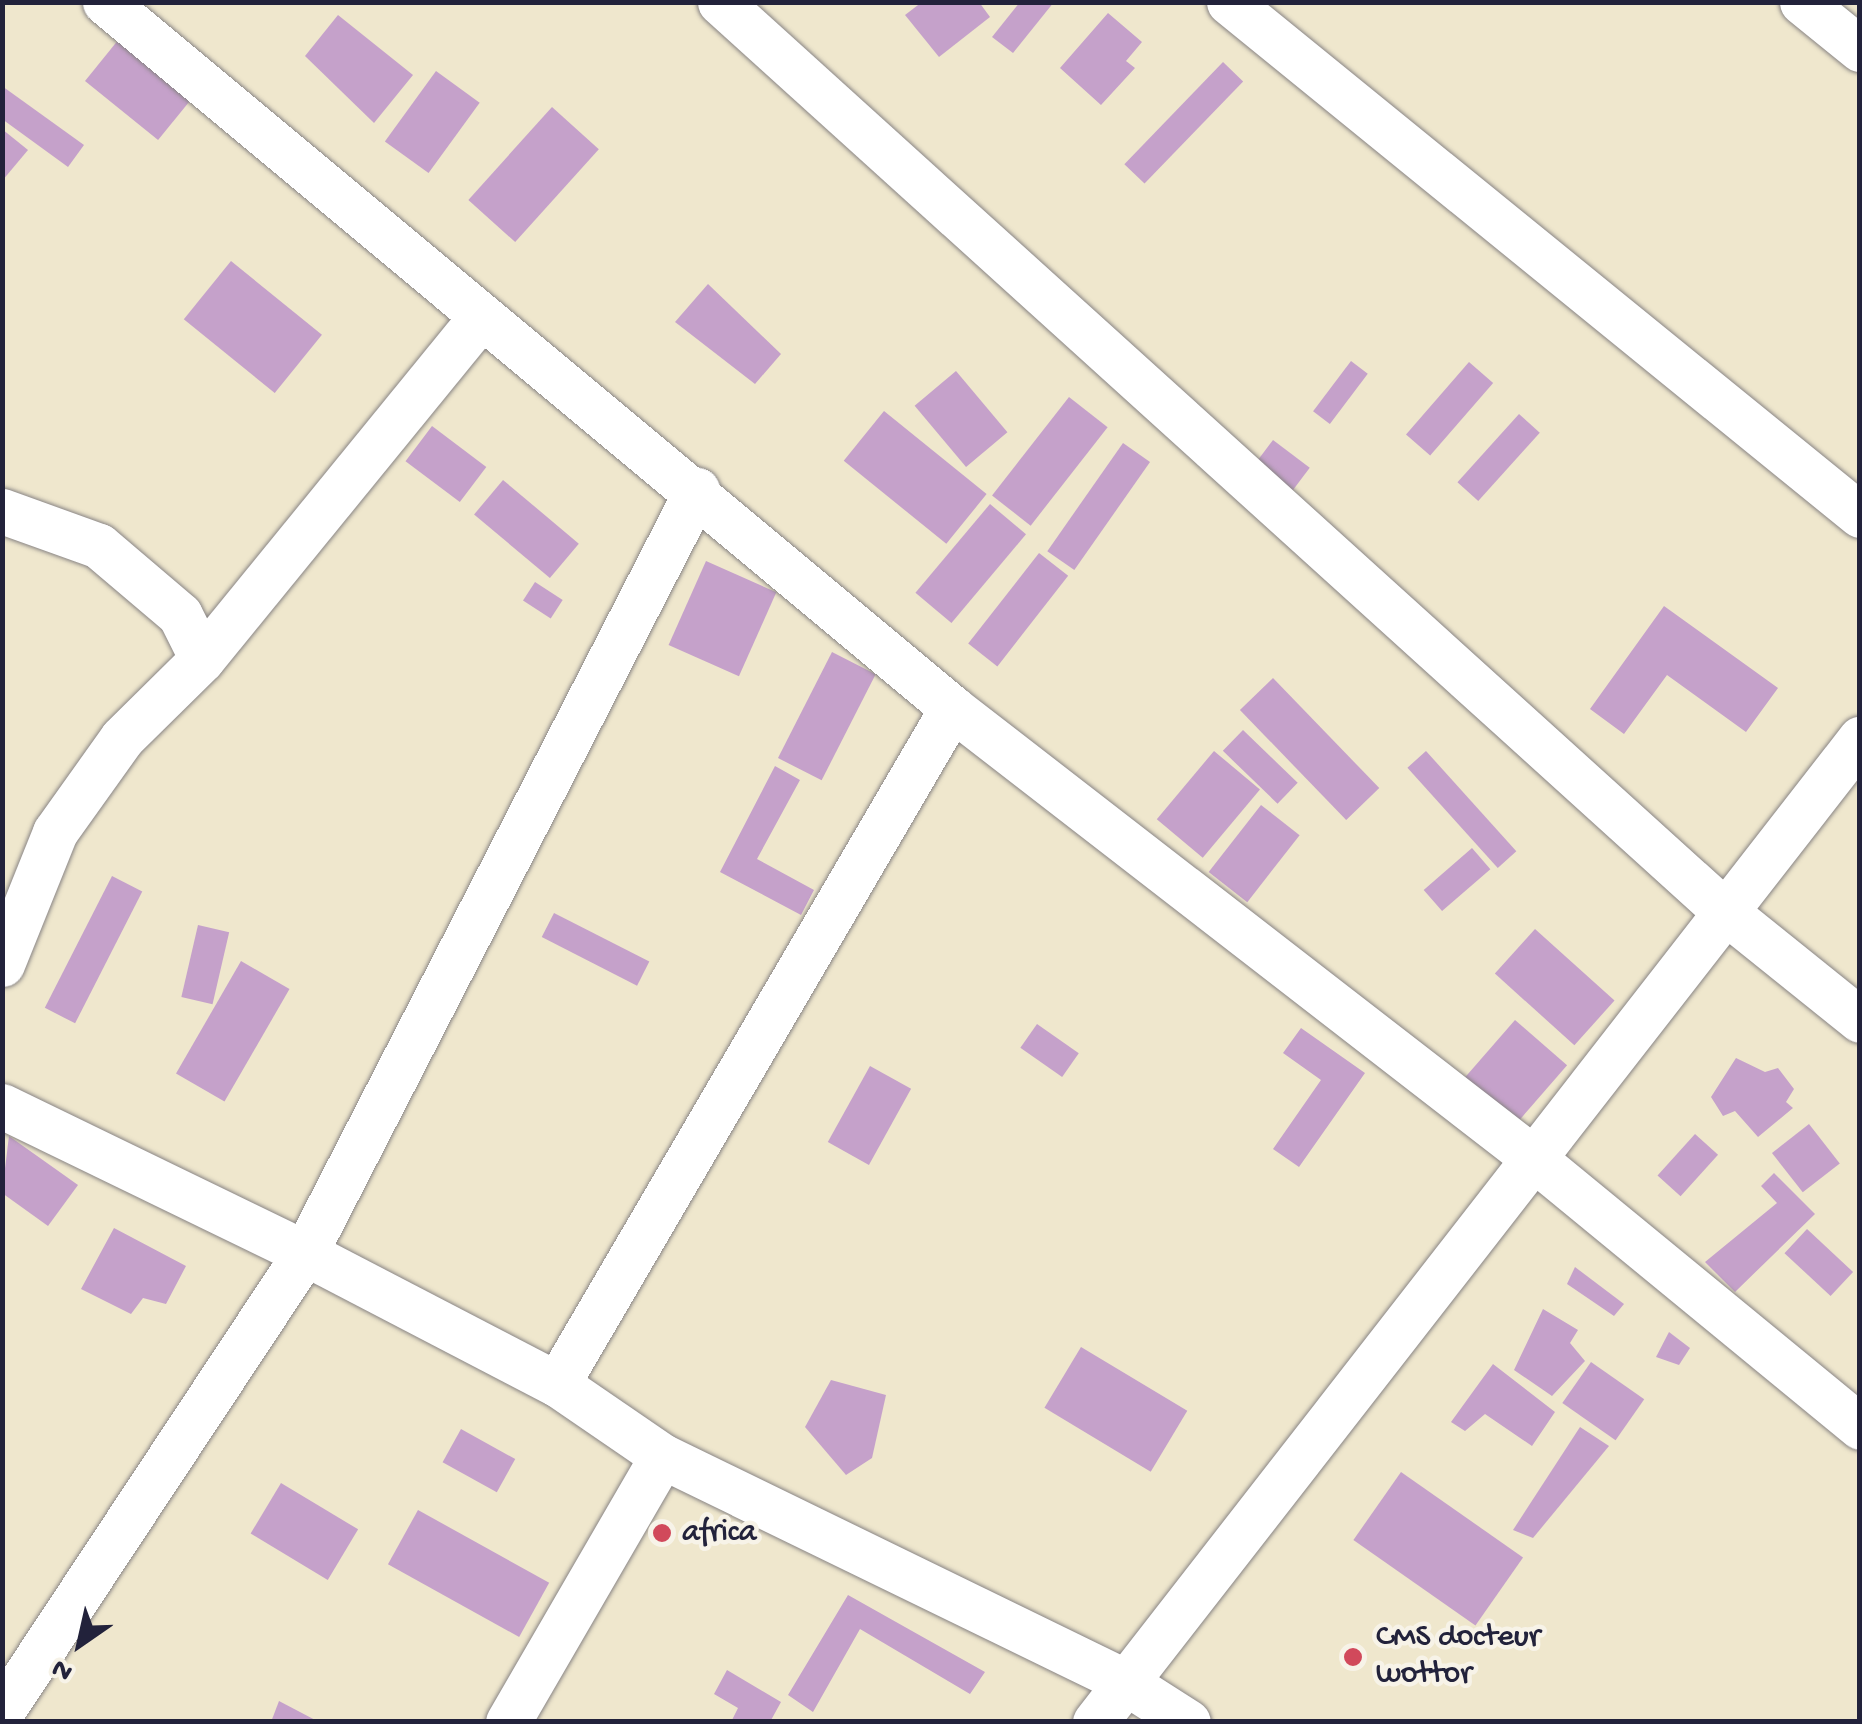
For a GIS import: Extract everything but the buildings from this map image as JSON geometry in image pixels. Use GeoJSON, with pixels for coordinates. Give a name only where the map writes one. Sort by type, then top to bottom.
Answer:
{"type":"FeatureCollection","features":[{"type":"Feature","properties":{"kind":"street"},"geometry":{"type":"LineString","coordinates":[[105,2],[480,316],[697,490],[952,708],[1528,1154],[1860,1427]]}},
{"type":"Feature","properties":{"kind":"street"},"geometry":{"type":"LineString","coordinates":[[720,2],[1722,910],[1860,1020]]}},
{"type":"Feature","properties":{"kind":"street"},"geometry":{"type":"LineString","coordinates":[[1229,2],[1860,515]]}},
{"type":"Feature","properties":{"kind":"street"},"geometry":{"type":"LineString","coordinates":[[1802,2],[1860,49]]}},
{"type":"Feature","properties":{"kind":"street"},"geometry":{"type":"LineString","coordinates":[[2,964],[54,832],[122,738],[202,659],[480,316]]}},
{"type":"Feature","properties":{"kind":"street"},"geometry":{"type":"LineString","coordinates":[[2,1712],[304,1253],[697,490]]}},
{"type":"Feature","properties":{"kind":"street"},"geometry":{"type":"LineString","coordinates":[[2,511],[99,546],[180,614],[202,659]]}},
{"type":"Feature","properties":{"kind":"street"},"geometry":{"type":"LineString","coordinates":[[557,1384],[952,708]]}},
{"type":"Feature","properties":{"kind":"street"},"geometry":{"type":"LineString","coordinates":[[1094,1722],[1122,1680],[1528,1154],[1860,739]]}},
{"type":"Feature","properties":{"kind":"street"},"geometry":{"type":"LineString","coordinates":[[2,1106],[304,1253],[557,1384],[662,1456],[1122,1680],[1188,1722]]}},
{"type":"Feature","properties":{"kind":"street"},"geometry":{"type":"LineString","coordinates":[[508,1722],[662,1456]]}},
{"type":"Feature","properties":{"kind":"place","name":"africa"},"geometry":{"type":"Point","coordinates":[662,1533]}},
{"type":"Feature","properties":{"kind":"place","name":"CMS docteur wottor"},"geometry":{"type":"Point","coordinates":[1353,1657]}}]}
